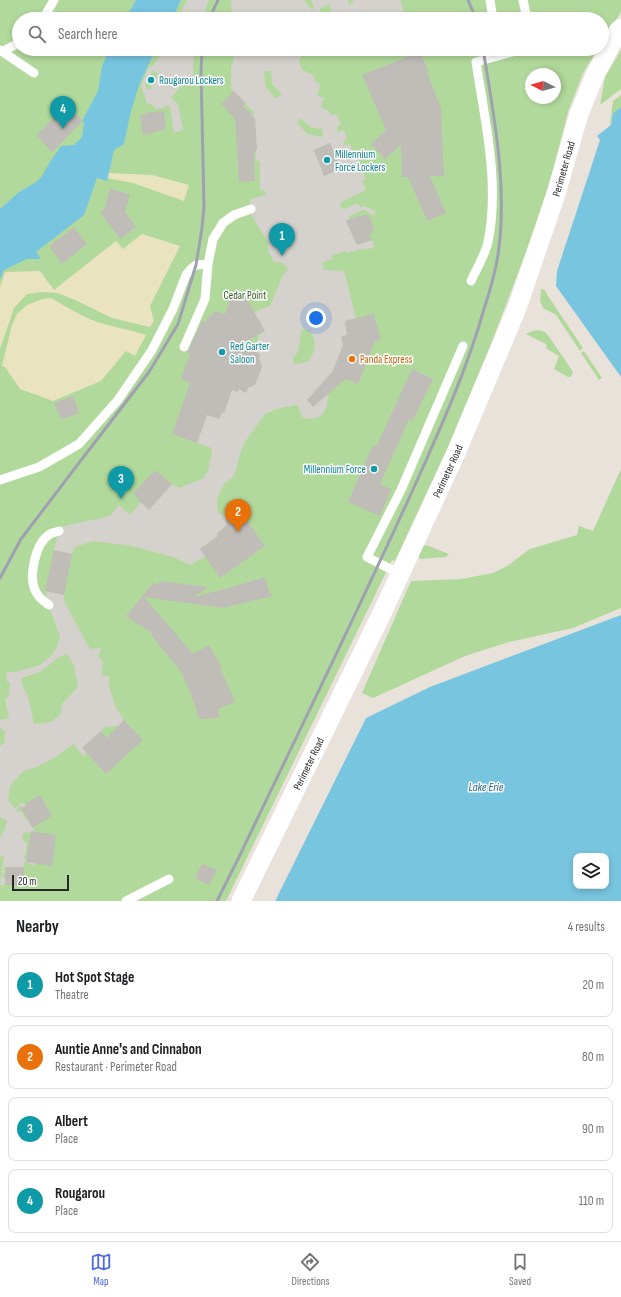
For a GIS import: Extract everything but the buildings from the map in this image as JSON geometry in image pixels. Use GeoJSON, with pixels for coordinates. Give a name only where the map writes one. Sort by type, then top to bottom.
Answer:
{"type":"FeatureCollection","features":[{"type":"Feature","properties":{"kind":"street","name":"Perimeter Road"},"geometry":{"type":"LineString","coordinates":[[609,48],[621,28]]}},
{"type":"Feature","properties":{"kind":"street","name":"Perimeter Road"},"geometry":{"type":"LineString","coordinates":[[241,901],[400,574],[456,453],[517,308],[556,194],[579,114],[595,75],[605,56]]}},
{"type":"Feature","properties":{"kind":"lane"},"geometry":{"type":"LineString","coordinates":[[47,12],[54,0]]}},
{"type":"Feature","properties":{"kind":"lane"},"geometry":{"type":"LineString","coordinates":[[490,0],[492,12]]}},
{"type":"Feature","properties":{"kind":"lane"},"geometry":{"type":"LineString","coordinates":[[523,0],[526,12]]}},
{"type":"Feature","properties":{"kind":"lane"},"geometry":{"type":"LineString","coordinates":[[1,51],[12,46]]}},
{"type":"Feature","properties":{"kind":"lane"},"geometry":{"type":"LineString","coordinates":[[1,51],[34,72]]}},
{"type":"Feature","properties":{"kind":"lane"},"geometry":{"type":"LineString","coordinates":[[471,281],[488,244],[493,207],[490,152],[476,62],[490,56]]}},
{"type":"Feature","properties":{"kind":"lane"},"geometry":{"type":"LineString","coordinates":[[184,347],[205,299],[208,264],[213,239],[222,223],[234,215],[251,209]]}},
{"type":"Feature","properties":{"kind":"lane"},"geometry":{"type":"LineString","coordinates":[[0,480],[39,467],[79,444],[118,400],[152,350],[173,310],[186,275],[196,265],[208,264]]}},
{"type":"Feature","properties":{"kind":"lane"},"geometry":{"type":"LineString","coordinates":[[400,574],[367,557],[401,490],[463,346]]}},
{"type":"Feature","properties":{"kind":"lane"},"geometry":{"type":"LineString","coordinates":[[49,605],[40,599],[35,591],[32,582],[32,570],[42,542],[49,534],[59,531]]}},
{"type":"Feature","properties":{"kind":"lane"},"geometry":{"type":"LineString","coordinates":[[126,901],[169,879]]}},
{"type":"Feature","properties":{"kind":"green space","name":"Cedar Point"},"geometry":{"type":"Polygon","coordinates":[[[0,0],[621,0],[621,12],[609,31],[609,12],[12,12],[12,56],[594,56],[583,73],[568,112],[551,177],[534,231],[491,344],[447,449],[395,561],[392,560],[226,901],[0,901],[0,0]]]}},
{"type":"Feature","properties":{"kind":"green space"},"geometry":{"type":"Polygon","coordinates":[[[621,50],[621,89],[600,105],[605,77],[621,50]]]}},
{"type":"Feature","properties":{"kind":"green space"},"geometry":{"type":"Polygon","coordinates":[[[621,95],[621,107],[613,113],[611,125],[613,101],[621,95]]]}},
{"type":"Feature","properties":{"kind":"green space"},"geometry":{"type":"Polygon","coordinates":[[[541,289],[545,290],[583,348],[580,351],[556,315],[543,308],[540,301],[541,289]]]}},
{"type":"Feature","properties":{"kind":"green space"},"geometry":{"type":"Polygon","coordinates":[[[539,330],[548,335],[573,372],[571,377],[568,377],[554,369],[559,356],[547,349],[546,344],[526,334],[539,330]]]}},
{"type":"Feature","properties":{"kind":"green space"},"geometry":{"type":"Polygon","coordinates":[[[584,351],[602,378],[599,380],[581,353],[584,351]]]}},
{"type":"Feature","properties":{"kind":"green space"},"geometry":{"type":"Polygon","coordinates":[[[621,469],[621,608],[573,628],[509,642],[465,656],[373,698],[362,693],[411,581],[461,579],[493,573],[507,566],[530,549],[577,535],[579,526],[593,531],[621,469]]]}},
{"type":"Feature","properties":{"kind":"green space"},"geometry":{"type":"Polygon","coordinates":[[[426,545],[449,554],[446,557],[420,559],[418,556],[422,547],[426,545]]]}},
{"type":"Feature","properties":{"kind":"sand"},"geometry":{"type":"Polygon","coordinates":[[[108,173],[152,175],[189,185],[184,201],[133,183],[107,178],[108,173]]]}},
{"type":"Feature","properties":{"kind":"sand"},"geometry":{"type":"Polygon","coordinates":[[[142,234],[180,246],[150,306],[154,321],[150,327],[112,318],[58,293],[42,292],[27,294],[14,308],[0,349],[0,287],[5,272],[40,271],[54,290],[116,241],[123,249],[142,234]]]}},
{"type":"Feature","properties":{"kind":"sand"},"geometry":{"type":"Polygon","coordinates":[[[51,298],[92,320],[146,335],[135,356],[126,351],[101,381],[53,401],[20,389],[6,368],[2,366],[12,325],[17,314],[27,305],[42,299],[51,298]]]}},
{"type":"Feature","properties":{"kind":"shaded area"},"geometry":{"type":"Polygon","coordinates":[[[187,0],[209,0],[205,12],[181,12],[187,0]]]}},
{"type":"Feature","properties":{"kind":"shaded area"},"geometry":{"type":"Polygon","coordinates":[[[231,0],[304,0],[312,10],[314,8],[311,0],[348,0],[349,4],[353,3],[353,0],[400,0],[404,12],[332,12],[329,4],[320,8],[321,12],[232,12],[231,0]]]}},
{"type":"Feature","properties":{"kind":"shaded area"},"geometry":{"type":"Polygon","coordinates":[[[159,56],[194,56],[194,81],[187,83],[186,79],[171,98],[178,104],[183,130],[174,133],[170,107],[167,105],[163,108],[155,109],[154,106],[147,103],[141,86],[149,67],[154,65],[159,56]],[[152,71],[145,87],[150,90],[158,73],[152,71]]]}},
{"type":"Feature","properties":{"kind":"shaded area"},"geometry":{"type":"Polygon","coordinates":[[[233,56],[302,56],[299,60],[302,70],[312,74],[316,82],[321,84],[317,95],[324,98],[321,107],[329,111],[331,116],[336,114],[341,124],[337,127],[338,132],[344,130],[347,139],[343,141],[345,146],[350,144],[353,153],[350,155],[352,159],[356,158],[360,167],[356,168],[358,174],[363,172],[366,179],[362,181],[366,190],[341,202],[340,207],[344,209],[358,203],[360,208],[365,206],[375,211],[375,214],[372,215],[363,210],[348,217],[349,220],[346,221],[355,241],[359,239],[360,244],[372,240],[374,248],[346,253],[346,251],[332,255],[332,259],[322,262],[324,270],[344,271],[356,318],[345,321],[347,335],[341,337],[343,345],[333,371],[325,380],[332,389],[327,392],[327,406],[322,415],[313,419],[303,418],[297,405],[281,408],[265,414],[245,442],[235,474],[224,484],[217,500],[218,512],[226,517],[227,525],[218,536],[200,549],[205,556],[191,565],[173,557],[132,546],[93,541],[75,547],[72,554],[54,550],[60,527],[110,516],[119,505],[130,515],[141,502],[149,510],[172,484],[179,488],[204,478],[208,470],[212,453],[211,448],[197,443],[202,428],[203,413],[224,413],[231,394],[225,387],[237,392],[239,389],[246,393],[248,388],[255,385],[262,367],[259,359],[260,354],[253,351],[260,334],[265,331],[254,312],[270,306],[283,275],[288,270],[283,263],[274,262],[268,250],[268,242],[252,216],[250,199],[265,195],[266,193],[264,190],[260,190],[260,162],[256,159],[255,118],[251,114],[255,114],[231,88],[231,67],[233,64],[233,56]],[[264,71],[265,86],[276,99],[282,94],[272,84],[271,71],[264,71]],[[301,118],[297,122],[307,134],[323,137],[323,129],[310,127],[301,118]],[[330,143],[314,150],[324,176],[341,169],[330,143]],[[302,329],[299,348],[296,355],[293,357],[293,363],[298,364],[310,360],[314,351],[315,343],[312,334],[309,331],[302,329]]]}},
{"type":"Feature","properties":{"kind":"shaded area"},"geometry":{"type":"Polygon","coordinates":[[[45,591],[64,595],[64,601],[88,646],[92,650],[99,647],[101,649],[98,656],[103,662],[101,675],[109,676],[109,686],[115,706],[124,720],[118,726],[105,727],[82,748],[87,753],[83,756],[74,744],[52,759],[37,767],[24,771],[13,782],[10,787],[8,800],[15,809],[20,803],[25,804],[26,806],[19,806],[16,811],[21,811],[36,833],[26,832],[22,837],[27,843],[24,858],[35,863],[35,866],[24,861],[24,867],[4,867],[3,878],[5,878],[5,885],[0,885],[4,857],[0,857],[0,837],[4,832],[7,821],[0,817],[0,746],[5,742],[4,735],[6,733],[1,728],[0,729],[0,720],[9,718],[5,698],[9,697],[10,682],[7,682],[7,672],[15,672],[40,665],[50,657],[56,649],[60,637],[45,591]],[[67,654],[59,657],[40,672],[22,678],[22,685],[28,696],[34,724],[51,722],[61,714],[62,704],[78,687],[74,665],[67,654]]]}},
{"type":"Feature","properties":{"kind":"water"},"geometry":{"type":"Polygon","coordinates":[[[136,0],[181,0],[175,12],[129,12],[136,0]]]}},
{"type":"Feature","properties":{"kind":"water"},"geometry":{"type":"Polygon","coordinates":[[[107,56],[153,56],[139,85],[130,115],[124,144],[114,150],[107,181],[97,178],[84,215],[36,252],[41,259],[27,259],[4,270],[0,279],[0,209],[19,192],[35,183],[42,176],[61,146],[74,145],[82,137],[84,123],[82,121],[98,91],[102,66],[107,56]]]}},
{"type":"Feature","properties":{"kind":"water"},"geometry":{"type":"Polygon","coordinates":[[[621,107],[621,377],[556,286],[557,271],[600,140],[597,136],[611,125],[613,113],[621,107]]]}},
{"type":"Feature","properties":{"kind":"water","name":"Lake Erie"},"geometry":{"type":"Polygon","coordinates":[[[621,615],[621,901],[275,901],[366,718],[430,687],[621,615]]]}},
{"type":"Feature","properties":{"kind":"pier"},"geometry":{"type":"Polygon","coordinates":[[[367,715],[275,901],[273,901],[365,717],[367,715]]]}},
{"type":"Feature","properties":{"kind":"railway"},"geometry":{"type":"LineString","coordinates":[[212,12],[218,0]]}},
{"type":"Feature","properties":{"kind":"railway"},"geometry":{"type":"LineString","coordinates":[[468,0],[473,12]]}},
{"type":"Feature","properties":{"kind":"railway"},"geometry":{"type":"LineString","coordinates":[[0,578],[21,539],[149,372],[178,324],[196,265],[204,206],[202,56]]}},
{"type":"Feature","properties":{"kind":"railway"},"geometry":{"type":"LineString","coordinates":[[217,901],[332,664],[420,474],[447,413],[478,330],[497,262],[501,229],[501,177],[484,56]]}},
{"type":"Feature","properties":{"kind":"place","name":"Rougarou Lockers"},"geometry":{"type":"Point","coordinates":[151,80]}},
{"type":"Feature","properties":{"kind":"place","name":"Rougarou"},"geometry":{"type":"Point","coordinates":[63,129]}},
{"type":"Feature","properties":{"kind":"place","name":"Millennium Force Lockers"},"geometry":{"type":"Point","coordinates":[327,160]}},
{"type":"Feature","properties":{"kind":"place","name":"Hot Spot Stage"},"geometry":{"type":"Point","coordinates":[282,256]}},
{"type":"Feature","properties":{"kind":"place","name":"Red Garter Saloon"},"geometry":{"type":"Point","coordinates":[222,352]}},
{"type":"Feature","properties":{"kind":"place","name":"Panda Express"},"geometry":{"type":"Point","coordinates":[352,359]}},
{"type":"Feature","properties":{"kind":"place","name":"Millennium Force"},"geometry":{"type":"Point","coordinates":[374,469]}},
{"type":"Feature","properties":{"kind":"place","name":"Albert"},"geometry":{"type":"Point","coordinates":[121,499]}},
{"type":"Feature","properties":{"kind":"place","name":"Auntie Anne's and Cinnabon"},"geometry":{"type":"Point","coordinates":[238,532]}}]}
